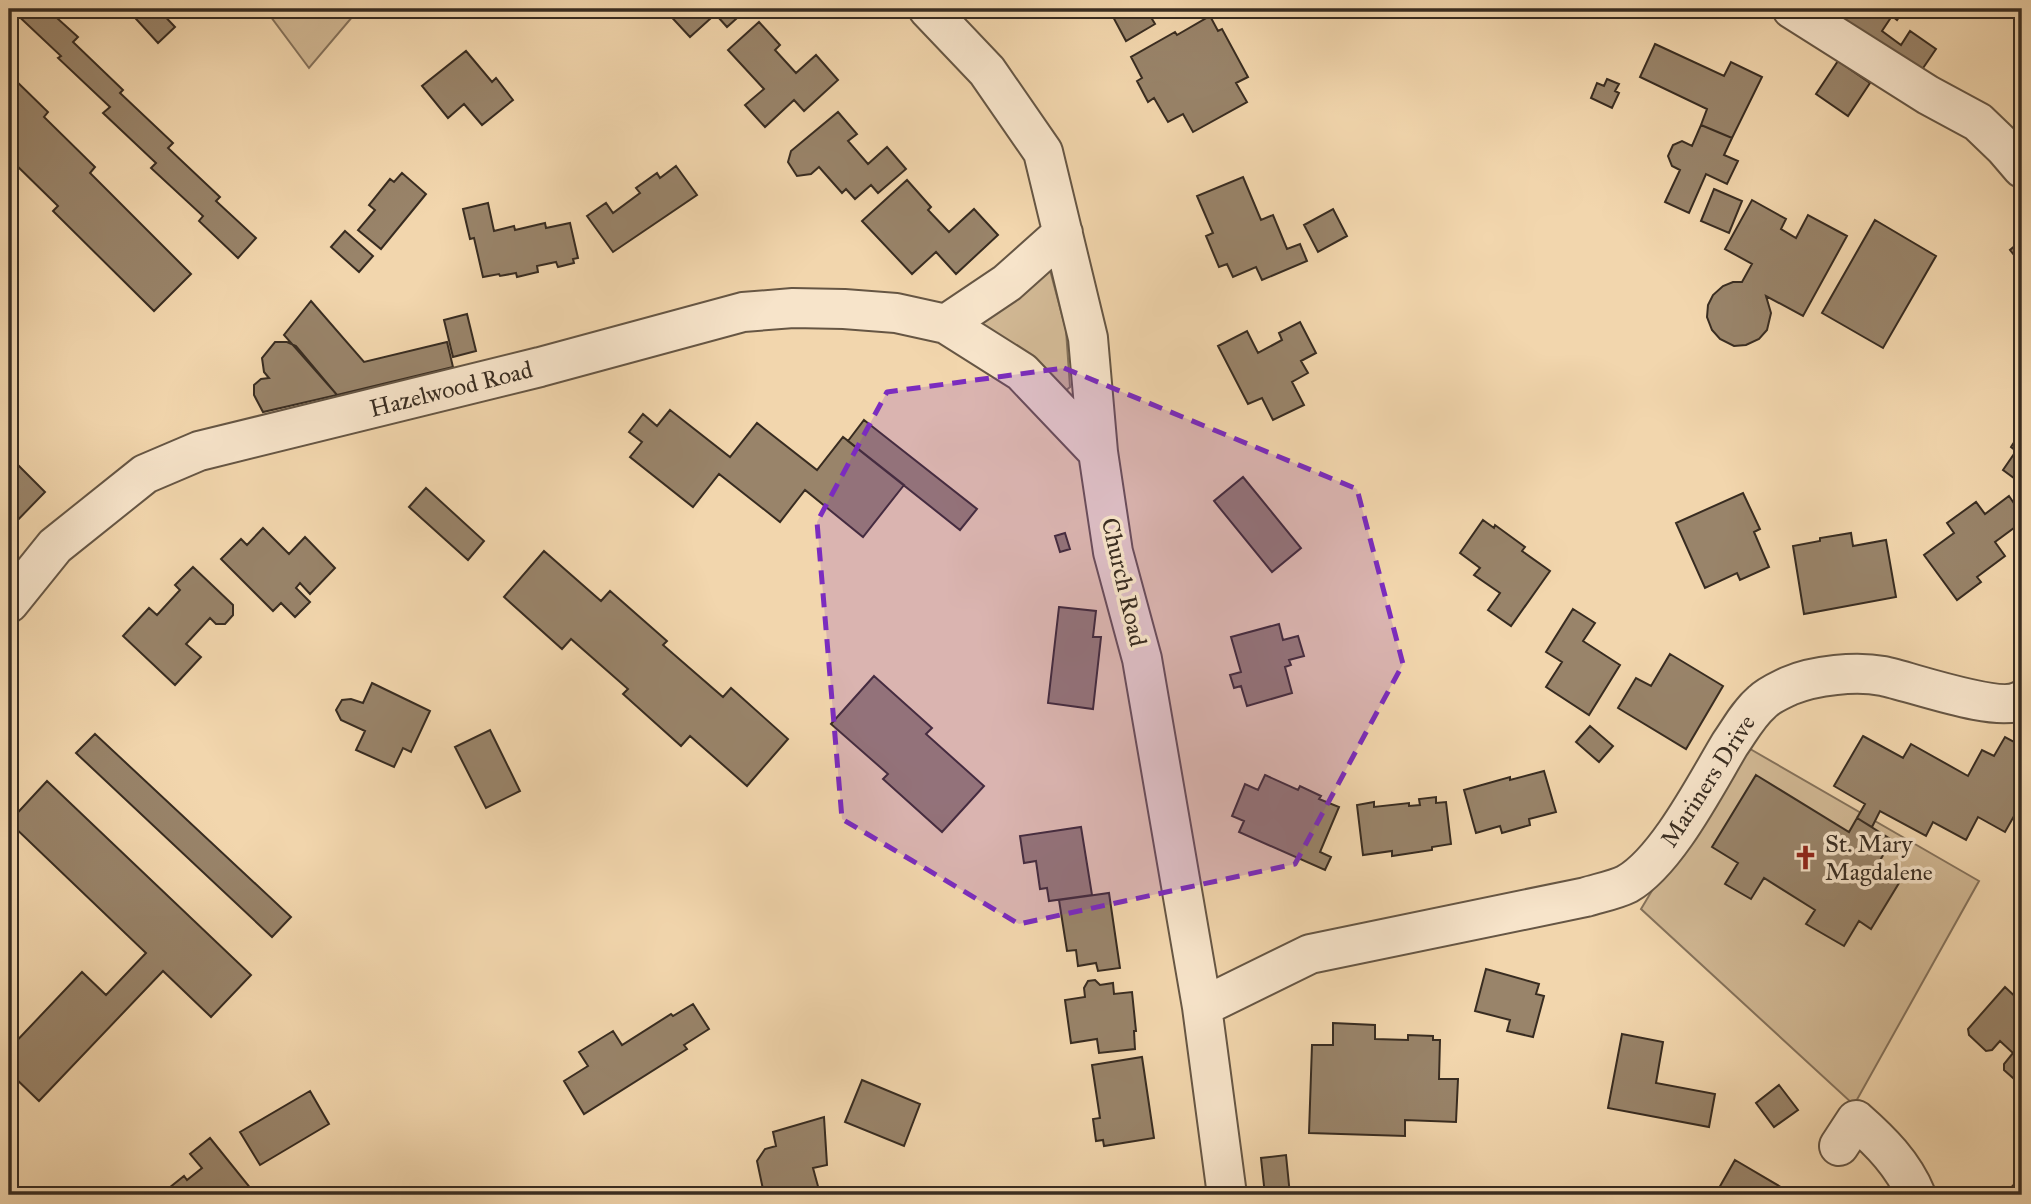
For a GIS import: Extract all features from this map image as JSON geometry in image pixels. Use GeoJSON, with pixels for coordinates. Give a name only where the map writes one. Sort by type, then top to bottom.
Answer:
{"type":"FeatureCollection","features":[{"type":"Feature","properties":{"kind":"street","name":"Church Road"},"geometry":{"type":"LineString","coordinates":[[928,9],[987,72],[1044,152],[1088,338],[1098,452],[1113,552],[1142,659],[1202,1007],[1227,1195]]}},
{"type":"Feature","properties":{"kind":"street"},"geometry":{"type":"LineString","coordinates":[[1792,9],[1928,95],[1978,122],[2022,168]]}},
{"type":"Feature","properties":{"kind":"street"},"geometry":{"type":"LineString","coordinates":[[946,324],[1007,283],[1063,233]]}},
{"type":"Feature","properties":{"kind":"street","name":"Hazelwood Road"},"geometry":{"type":"LineString","coordinates":[[9,603],[55,546],[145,474],[200,451],[540,367],[743,312],[793,308],[844,309],[895,313],[946,324],[1022,372],[1098,452]]}},
{"type":"Feature","properties":{"kind":"street","name":"Mariners Drive"},"geometry":{"type":"LineString","coordinates":[[1202,1007],[1310,954],[1586,897],[1629,883],[1656,859],[1676,833],[1745,720],[1763,700],[1792,685],[1854,673],[1882,676],[1990,704],[2018,703],[2022,700]]}},
{"type":"Feature","properties":{"kind":"street"},"geometry":{"type":"LineString","coordinates":[[1848,1133],[1884,1145],[1910,1181],[1916,1195]]}},
{"type":"Feature","properties":{"kind":"highlighted area"},"geometry":{"type":"Polygon","coordinates":[[[1064,368],[1357,489],[1403,664],[1295,864],[1019,924],[842,819],[817,522],[887,392],[1064,368]]]}},
{"type":"Feature","properties":{"kind":"shaded area"},"geometry":{"type":"Polygon","coordinates":[[[265,9],[359,9],[309,68],[265,9]]]}},
{"type":"Feature","properties":{"kind":"shaded area"},"geometry":{"type":"Polygon","coordinates":[[[1050,270],[1066,330],[1070,387],[1064,392],[980,330],[978,317],[1050,270]]]}},
{"type":"Feature","properties":{"kind":"shaded area"},"geometry":{"type":"Polygon","coordinates":[[[1745,746],[1979,881],[1854,1105],[1641,909],[1745,746]]]}},
{"type":"Feature","properties":{"kind":"building"},"geometry":{"type":"Polygon","coordinates":[[[11,9],[47,9],[78,37],[73,42],[123,90],[120,93],[173,143],[168,148],[220,197],[216,201],[256,238],[238,258],[199,221],[203,216],[151,168],[156,163],[103,113],[110,107],[11,9]]]}},
{"type":"Feature","properties":{"kind":"building"},"geometry":{"type":"Polygon","coordinates":[[[127,9],[158,9],[175,27],[158,43],[127,9]]]}},
{"type":"Feature","properties":{"kind":"building"},"geometry":{"type":"Polygon","coordinates":[[[664,9],[721,9],[690,37],[664,9]]]}},
{"type":"Feature","properties":{"kind":"building"},"geometry":{"type":"Polygon","coordinates":[[[727,9],[746,10],[727,27],[718,17],[727,9]]]}},
{"type":"Feature","properties":{"kind":"building"},"geometry":{"type":"Polygon","coordinates":[[[1123,9],[1146,9],[1155,24],[1126,41],[1112,15],[1123,9]]]}},
{"type":"Feature","properties":{"kind":"building"},"geometry":{"type":"Polygon","coordinates":[[[1848,9],[1905,9],[1897,20],[1892,16],[1882,31],[1901,45],[1910,31],[1936,49],[1917,77],[1837,25],[1848,9]]]}},
{"type":"Feature","properties":{"kind":"building"},"geometry":{"type":"Polygon","coordinates":[[[1210,16],[1218,31],[1222,29],[1248,77],[1236,83],[1247,102],[1193,132],[1183,114],[1168,122],[1154,98],[1148,102],[1137,81],[1142,78],[1131,57],[1210,16]]]}},
{"type":"Feature","properties":{"kind":"building"},"geometry":{"type":"Polygon","coordinates":[[[759,22],[780,45],[775,50],[796,73],[816,55],[838,80],[804,111],[794,100],[765,127],[745,105],[764,89],[728,50],[759,22]]]}},
{"type":"Feature","properties":{"kind":"building"},"geometry":{"type":"Polygon","coordinates":[[[1655,44],[1724,76],[1731,62],[1762,77],[1732,138],[1701,125],[1707,109],[1640,77],[1655,44]]]}},
{"type":"Feature","properties":{"kind":"building"},"geometry":{"type":"Polygon","coordinates":[[[466,51],[492,82],[496,78],[513,100],[482,125],[464,104],[448,118],[422,86],[466,51]]]}},
{"type":"Feature","properties":{"kind":"building"},"geometry":{"type":"Polygon","coordinates":[[[1838,61],[1870,83],[1848,116],[1816,94],[1838,61]]]}},
{"type":"Feature","properties":{"kind":"building"},"geometry":{"type":"Polygon","coordinates":[[[9,74],[48,112],[44,117],[95,167],[90,173],[191,274],[154,311],[53,211],[58,206],[9,158],[9,74]]]}},
{"type":"Feature","properties":{"kind":"building"},"geometry":{"type":"Polygon","coordinates":[[[1607,79],[1619,84],[1615,91],[1619,93],[1612,108],[1591,98],[1597,83],[1604,86],[1607,79]]]}},
{"type":"Feature","properties":{"kind":"building"},"geometry":{"type":"Polygon","coordinates":[[[838,112],[857,134],[848,141],[868,164],[887,147],[906,169],[878,193],[871,185],[855,199],[846,189],[842,193],[819,167],[811,174],[797,176],[788,162],[791,151],[838,112]]]}},
{"type":"Feature","properties":{"kind":"building"},"geometry":{"type":"Polygon","coordinates":[[[1701,125],[1732,138],[1724,155],[1738,161],[1727,184],[1706,174],[1689,213],[1665,202],[1680,170],[1672,166],[1668,156],[1673,145],[1682,141],[1692,146],[1701,125]]]}},
{"type":"Feature","properties":{"kind":"building"},"geometry":{"type":"Polygon","coordinates":[[[676,166],[697,195],[613,252],[587,216],[606,203],[613,213],[640,193],[636,188],[657,173],[660,178],[676,166]]]}},
{"type":"Feature","properties":{"kind":"building"},"geometry":{"type":"Polygon","coordinates":[[[402,173],[426,194],[381,249],[358,230],[375,210],[369,205],[390,179],[394,182],[402,173]]]}},
{"type":"Feature","properties":{"kind":"building"},"geometry":{"type":"Polygon","coordinates":[[[1243,177],[1261,220],[1273,215],[1287,249],[1300,244],[1307,261],[1262,280],[1256,267],[1233,277],[1227,264],[1219,267],[1206,236],[1213,233],[1197,196],[1243,177]]]}},
{"type":"Feature","properties":{"kind":"building"},"geometry":{"type":"Polygon","coordinates":[[[907,180],[931,207],[928,210],[949,232],[974,209],[998,235],[956,274],[936,252],[912,274],[862,221],[907,180]]]}},
{"type":"Feature","properties":{"kind":"building"},"geometry":{"type":"Polygon","coordinates":[[[1714,189],[1742,201],[1729,233],[1701,221],[1714,189]]]}},
{"type":"Feature","properties":{"kind":"building"},"geometry":{"type":"Polygon","coordinates":[[[1752,200],[1786,219],[1781,229],[1796,238],[1808,215],[1847,236],[1803,316],[1766,296],[1771,313],[1767,330],[1759,339],[1746,345],[1734,346],[1720,339],[1712,330],[1707,317],[1708,305],[1713,295],[1723,286],[1742,282],[1752,264],[1725,249],[1752,200]]]}},
{"type":"Feature","properties":{"kind":"building"},"geometry":{"type":"Polygon","coordinates":[[[488,203],[494,231],[514,226],[515,230],[545,223],[546,228],[570,223],[578,258],[573,259],[574,263],[558,267],[556,262],[537,266],[538,272],[517,277],[516,273],[483,277],[474,238],[470,239],[463,209],[488,203]]]}},
{"type":"Feature","properties":{"kind":"building"},"geometry":{"type":"Polygon","coordinates":[[[1333,209],[1347,236],[1318,252],[1304,225],[1333,209]]]}},
{"type":"Feature","properties":{"kind":"building"},"geometry":{"type":"Polygon","coordinates":[[[1875,220],[1936,256],[1883,348],[1822,313],[1875,220]]]}},
{"type":"Feature","properties":{"kind":"building"},"geometry":{"type":"Polygon","coordinates":[[[345,231],[373,256],[359,272],[331,247],[345,231]]]}},
{"type":"Feature","properties":{"kind":"building"},"geometry":{"type":"Polygon","coordinates":[[[2022,240],[2022,265],[2010,250],[2022,240]]]}},
{"type":"Feature","properties":{"kind":"building"},"geometry":{"type":"Polygon","coordinates":[[[311,301],[364,362],[447,342],[453,367],[337,395],[284,335],[311,301]]]}},
{"type":"Feature","properties":{"kind":"building"},"geometry":{"type":"Polygon","coordinates":[[[467,314],[476,351],[453,357],[444,320],[467,314]]]}},
{"type":"Feature","properties":{"kind":"building"},"geometry":{"type":"Polygon","coordinates":[[[1300,322],[1316,353],[1301,361],[1308,373],[1292,382],[1304,405],[1273,420],[1262,398],[1248,404],[1218,346],[1247,331],[1258,353],[1282,340],[1279,333],[1300,322]]]}},
{"type":"Feature","properties":{"kind":"building"},"geometry":{"type":"Polygon","coordinates":[[[275,342],[287,342],[296,346],[337,395],[263,412],[254,395],[254,385],[261,379],[269,378],[264,372],[262,358],[275,342]]]}},
{"type":"Feature","properties":{"kind":"building"},"geometry":{"type":"Polygon","coordinates":[[[670,410],[730,457],[757,423],[817,470],[843,437],[904,485],[863,537],[805,490],[780,522],[719,474],[693,507],[630,457],[642,442],[629,432],[643,414],[657,426],[670,410]]]}},
{"type":"Feature","properties":{"kind":"building"},"geometry":{"type":"Polygon","coordinates":[[[864,420],[977,509],[960,530],[848,441],[864,420]]]}},
{"type":"Feature","properties":{"kind":"building"},"geometry":{"type":"Polygon","coordinates":[[[2022,430],[2022,484],[2003,470],[2016,451],[2011,447],[2022,430]]]}},
{"type":"Feature","properties":{"kind":"building"},"geometry":{"type":"Polygon","coordinates":[[[9,456],[45,492],[9,529],[9,456]]]}},
{"type":"Feature","properties":{"kind":"building"},"geometry":{"type":"Polygon","coordinates":[[[1243,477],[1301,548],[1272,572],[1214,501],[1243,477]]]}},
{"type":"Feature","properties":{"kind":"building"},"geometry":{"type":"Polygon","coordinates":[[[426,488],[484,541],[468,560],[409,507],[426,488]]]}},
{"type":"Feature","properties":{"kind":"building"},"geometry":{"type":"Polygon","coordinates":[[[1743,493],[1760,529],[1754,532],[1769,567],[1740,580],[1737,573],[1705,588],[1676,523],[1743,493]]]}},
{"type":"Feature","properties":{"kind":"building"},"geometry":{"type":"Polygon","coordinates":[[[2009,496],[2022,515],[2022,522],[1995,542],[2005,556],[1977,577],[1981,582],[1957,600],[1924,555],[1954,533],[1947,523],[1976,502],[1985,514],[2009,496]]]}},
{"type":"Feature","properties":{"kind":"building"},"geometry":{"type":"Polygon","coordinates":[[[1483,520],[1494,528],[1495,525],[1525,547],[1522,551],[1550,571],[1511,626],[1488,610],[1500,593],[1474,575],[1480,568],[1460,553],[1483,520]]]}},
{"type":"Feature","properties":{"kind":"building"},"geometry":{"type":"Polygon","coordinates":[[[263,528],[289,554],[305,537],[335,568],[310,594],[300,583],[296,588],[310,602],[295,617],[281,603],[273,611],[221,559],[241,539],[247,545],[263,528]]]}},
{"type":"Feature","properties":{"kind":"building"},"geometry":{"type":"Polygon","coordinates":[[[1065,533],[1070,549],[1060,552],[1055,536],[1065,533]]]}},
{"type":"Feature","properties":{"kind":"building"},"geometry":{"type":"Polygon","coordinates":[[[1851,533],[1853,546],[1886,540],[1896,597],[1804,614],[1793,546],[1851,533]]]}},
{"type":"Feature","properties":{"kind":"building"},"geometry":{"type":"Polygon","coordinates":[[[544,551],[601,601],[610,591],[667,641],[663,645],[723,697],[731,688],[788,739],[747,786],[690,736],[681,746],[623,694],[628,689],[571,639],[562,649],[504,597],[544,551]]]}},
{"type":"Feature","properties":{"kind":"building"},"geometry":{"type":"Polygon","coordinates":[[[193,567],[233,605],[233,615],[225,624],[216,624],[210,618],[186,644],[201,657],[175,685],[123,636],[149,608],[157,615],[180,590],[175,585],[193,567]]]}},
{"type":"Feature","properties":{"kind":"building"},"geometry":{"type":"Polygon","coordinates":[[[1059,607],[1096,611],[1093,637],[1101,637],[1093,709],[1048,703],[1059,607]]]}},
{"type":"Feature","properties":{"kind":"building"},"geometry":{"type":"Polygon","coordinates":[[[1573,609],[1595,623],[1583,641],[1620,665],[1589,715],[1546,687],[1562,662],[1546,652],[1573,609]]]}},
{"type":"Feature","properties":{"kind":"building"},"geometry":{"type":"Polygon","coordinates":[[[1279,624],[1283,640],[1298,636],[1304,656],[1289,660],[1291,665],[1285,667],[1292,693],[1247,706],[1241,686],[1234,688],[1230,675],[1241,672],[1231,637],[1279,624]]]}},
{"type":"Feature","properties":{"kind":"building"},"geometry":{"type":"Polygon","coordinates":[[[1670,654],[1723,686],[1686,749],[1618,708],[1636,678],[1651,686],[1670,654]]]}},
{"type":"Feature","properties":{"kind":"building"},"geometry":{"type":"Polygon","coordinates":[[[874,676],[932,728],[926,734],[984,786],[942,832],[883,779],[888,774],[831,724],[874,676]]]}},
{"type":"Feature","properties":{"kind":"building"},"geometry":{"type":"Polygon","coordinates":[[[372,683],[430,711],[411,752],[403,748],[394,767],[356,750],[365,731],[341,720],[336,710],[342,700],[351,699],[363,703],[372,683]]]}},
{"type":"Feature","properties":{"kind":"building"},"geometry":{"type":"Polygon","coordinates":[[[1590,726],[1613,746],[1599,762],[1576,742],[1590,726]]]}},
{"type":"Feature","properties":{"kind":"building"},"geometry":{"type":"Polygon","coordinates":[[[490,730],[520,791],[486,808],[455,747],[490,730]]]}},
{"type":"Feature","properties":{"kind":"building"},"geometry":{"type":"Polygon","coordinates":[[[95,734],[291,917],[272,937],[76,753],[95,734]]]}},
{"type":"Feature","properties":{"kind":"building"},"geometry":{"type":"Polygon","coordinates":[[[1863,736],[1903,758],[1911,744],[1968,776],[1982,750],[1994,756],[2005,737],[2022,746],[2022,802],[2005,832],[1978,817],[1966,840],[1933,822],[1926,836],[1880,811],[1872,827],[1857,818],[1865,804],[1834,786],[1863,736]]]}},
{"type":"Feature","properties":{"kind":"building"},"geometry":{"type":"Polygon","coordinates":[[[1544,771],[1556,812],[1529,819],[1530,825],[1502,833],[1500,826],[1476,833],[1464,790],[1544,771]]]}},
{"type":"Feature","properties":{"kind":"building"},"geometry":{"type":"Polygon","coordinates":[[[1265,775],[1298,790],[1300,786],[1321,796],[1319,799],[1339,807],[1320,852],[1331,857],[1325,870],[1239,832],[1244,821],[1232,816],[1245,784],[1258,790],[1265,775]]]}},
{"type":"Feature","properties":{"kind":"building","name":"St. Mary Magdalene"},"geometry":{"type":"Polygon","coordinates":[[[1756,775],[1849,832],[1857,818],[1892,840],[1875,869],[1899,883],[1871,929],[1859,921],[1844,946],[1806,924],[1815,910],[1764,878],[1751,899],[1725,884],[1738,863],[1712,847],[1756,775]]]}},
{"type":"Feature","properties":{"kind":"building"},"geometry":{"type":"Polygon","coordinates":[[[47,781],[251,975],[211,1017],[163,971],[39,1101],[9,1072],[9,1049],[82,972],[106,995],[146,953],[9,822],[47,781]]]}},
{"type":"Feature","properties":{"kind":"building"},"geometry":{"type":"Polygon","coordinates":[[[1436,797],[1436,803],[1446,802],[1451,844],[1392,856],[1392,851],[1363,855],[1357,805],[1374,802],[1374,807],[1409,803],[1409,806],[1420,805],[1419,799],[1436,797]]]}},
{"type":"Feature","properties":{"kind":"building"},"geometry":{"type":"Polygon","coordinates":[[[1081,827],[1092,895],[1049,901],[1047,888],[1040,889],[1036,861],[1024,863],[1020,836],[1081,827]]]}},
{"type":"Feature","properties":{"kind":"building"},"geometry":{"type":"Polygon","coordinates":[[[1109,893],[1120,968],[1098,971],[1096,963],[1078,966],[1076,950],[1067,951],[1059,900],[1109,893]]]}},
{"type":"Feature","properties":{"kind":"building"},"geometry":{"type":"Polygon","coordinates":[[[1486,969],[1539,984],[1536,994],[1544,996],[1533,1037],[1507,1031],[1510,1020],[1475,1011],[1486,969]]]}},
{"type":"Feature","properties":{"kind":"building"},"geometry":{"type":"Polygon","coordinates":[[[1095,980],[1100,985],[1113,983],[1114,994],[1132,992],[1135,1049],[1099,1053],[1097,1039],[1071,1043],[1065,1000],[1085,997],[1084,988],[1088,981],[1095,980]]]}},
{"type":"Feature","properties":{"kind":"building"},"geometry":{"type":"Polygon","coordinates":[[[2005,987],[2022,1003],[2022,1086],[2004,1070],[2004,1064],[2013,1053],[2000,1041],[1992,1050],[1986,1051],[1969,1035],[1968,1029],[2005,987]]]}},
{"type":"Feature","properties":{"kind":"building"},"geometry":{"type":"Polygon","coordinates":[[[693,1004],[709,1029],[684,1045],[687,1049],[584,1114],[564,1081],[588,1066],[579,1052],[613,1031],[622,1045],[671,1014],[673,1016],[693,1004]]]}},
{"type":"Feature","properties":{"kind":"building"},"geometry":{"type":"Polygon","coordinates":[[[1333,1023],[1375,1025],[1375,1039],[1408,1040],[1408,1035],[1433,1036],[1433,1040],[1440,1040],[1439,1079],[1458,1079],[1456,1122],[1405,1120],[1405,1136],[1309,1133],[1312,1045],[1333,1045],[1333,1023]]]}},
{"type":"Feature","properties":{"kind":"building"},"geometry":{"type":"Polygon","coordinates":[[[1622,1034],[1663,1042],[1656,1083],[1715,1094],[1709,1127],[1608,1108],[1622,1034]]]}},
{"type":"Feature","properties":{"kind":"building"},"geometry":{"type":"Polygon","coordinates":[[[1142,1057],[1154,1138],[1104,1146],[1103,1140],[1096,1141],[1093,1119],[1100,1118],[1092,1065],[1142,1057]]]}},
{"type":"Feature","properties":{"kind":"building"},"geometry":{"type":"Polygon","coordinates":[[[862,1080],[920,1104],[904,1146],[845,1122],[862,1080]]]}},
{"type":"Feature","properties":{"kind":"building"},"geometry":{"type":"Polygon","coordinates":[[[1779,1085],[1798,1110],[1774,1127],[1756,1103],[1779,1085]]]}},
{"type":"Feature","properties":{"kind":"building"},"geometry":{"type":"Polygon","coordinates":[[[310,1091],[329,1124],[260,1165],[240,1132],[310,1091]]]}},
{"type":"Feature","properties":{"kind":"building"},"geometry":{"type":"Polygon","coordinates":[[[824,1117],[827,1165],[813,1168],[819,1190],[810,1192],[810,1195],[774,1195],[773,1192],[764,1194],[757,1161],[765,1149],[776,1146],[773,1132],[824,1117]]]}},
{"type":"Feature","properties":{"kind":"building"},"geometry":{"type":"Polygon","coordinates":[[[210,1138],[256,1195],[172,1195],[169,1188],[184,1176],[187,1180],[202,1168],[190,1154],[210,1138]]]}},
{"type":"Feature","properties":{"kind":"building"},"geometry":{"type":"Polygon","coordinates":[[[1286,1155],[1290,1195],[1265,1195],[1261,1158],[1286,1155]]]}},
{"type":"Feature","properties":{"kind":"building"},"geometry":{"type":"Polygon","coordinates":[[[1735,1160],[1786,1190],[1783,1195],[1715,1195],[1735,1160]]]}},
{"type":"Feature","properties":{"kind":"building"},"geometry":{"type":"Polygon","coordinates":[[[2022,1176],[2022,1195],[2004,1195],[2022,1176]]]}},
{"type":"Feature","properties":{"kind":"place","name":"St. Mary Magdalene"},"geometry":{"type":"Point","coordinates":[1805,858]}}]}
